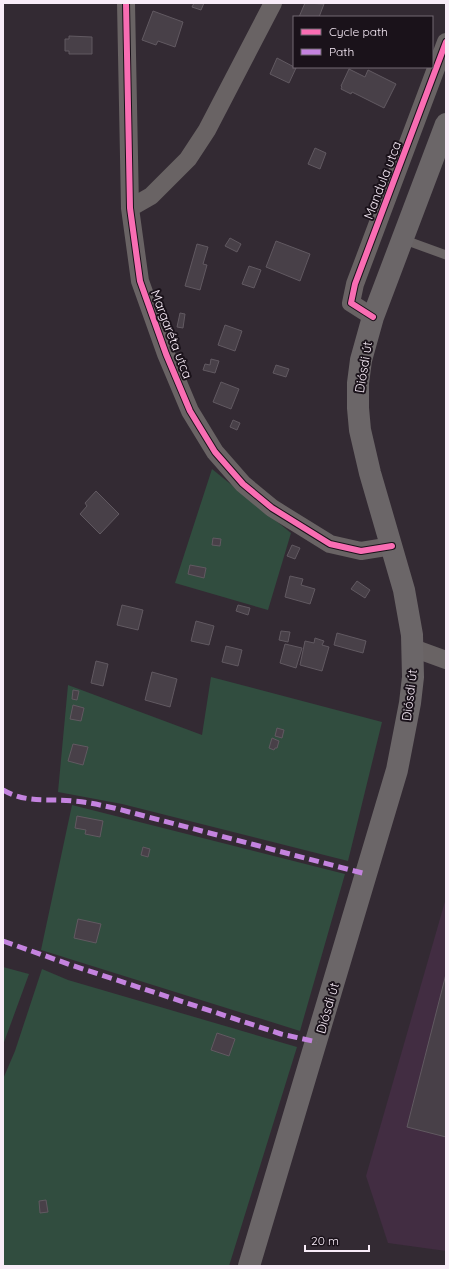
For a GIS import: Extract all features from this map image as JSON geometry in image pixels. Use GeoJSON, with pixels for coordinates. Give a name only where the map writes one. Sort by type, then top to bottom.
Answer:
{"type":"FeatureCollection","features":[{"type":"Feature","properties":{"kind":"main road","name":"Diósdi út"},"geometry":{"type":"LineString","coordinates":[[249,1266],[397,770],[410,703],[413,677],[413,648],[404,590],[370,473],[360,430],[358,383],[373,317],[446,124]]}},
{"type":"Feature","properties":{"kind":"street","name":"Margaréta utca"},"geometry":{"type":"LineString","coordinates":[[126,3],[130,208],[140,281],[166,354],[190,411],[215,452],[243,484],[272,508],[330,544],[361,551],[392,546]]}},
{"type":"Feature","properties":{"kind":"street"},"geometry":{"type":"LineString","coordinates":[[130,208],[152,196],[188,159],[207,130],[274,3]]}},
{"type":"Feature","properties":{"kind":"street","name":"Mandula utca"},"geometry":{"type":"LineString","coordinates":[[373,317],[351,303],[355,284],[446,42]]}},
{"type":"Feature","properties":{"kind":"street"},"geometry":{"type":"LineString","coordinates":[[413,648],[446,660]]}},
{"type":"Feature","properties":{"kind":"lane"},"geometry":{"type":"LineString","coordinates":[[402,239],[446,255]]}},
{"type":"Feature","properties":{"kind":"shaded area"},"geometry":{"type":"Polygon","coordinates":[[[446,898],[446,1251],[388,1243],[366,1176],[446,898]]]}},
{"type":"Feature","properties":{"kind":"green space"},"geometry":{"type":"Polygon","coordinates":[[[212,469],[291,533],[268,610],[175,583],[212,469]]]}},
{"type":"Feature","properties":{"kind":"green space"},"geometry":{"type":"Polygon","coordinates":[[[211,677],[382,722],[348,861],[122,804],[58,792],[68,685],[202,735],[211,677]]]}},
{"type":"Feature","properties":{"kind":"green space"},"geometry":{"type":"Polygon","coordinates":[[[72,805],[345,874],[300,1031],[41,950],[72,805]]]}},
{"type":"Feature","properties":{"kind":"green space"},"geometry":{"type":"Polygon","coordinates":[[[3,967],[29,974],[3,1045],[3,967]]]}},
{"type":"Feature","properties":{"kind":"green space"},"geometry":{"type":"Polygon","coordinates":[[[42,969],[68,980],[297,1047],[229,1266],[3,1266],[3,1079],[15,1051],[42,969]]]}},
{"type":"Feature","properties":{"kind":"building"},"geometry":{"type":"Polygon","coordinates":[[[194,3],[204,3],[201,10],[192,7],[194,3]]]}},
{"type":"Feature","properties":{"kind":"building"},"geometry":{"type":"Polygon","coordinates":[[[305,3],[324,4],[319,16],[299,16],[305,3]]]}},
{"type":"Feature","properties":{"kind":"building"},"geometry":{"type":"Polygon","coordinates":[[[153,11],[183,22],[175,47],[158,41],[156,45],[142,40],[153,11]]]}},
{"type":"Feature","properties":{"kind":"building"},"geometry":{"type":"Polygon","coordinates":[[[69,36],[92,37],[92,54],[69,54],[69,51],[65,51],[65,39],[69,39],[69,36]]]}},
{"type":"Feature","properties":{"kind":"building"},"geometry":{"type":"Polygon","coordinates":[[[277,58],[293,66],[293,68],[296,68],[289,83],[270,74],[277,58]]]}},
{"type":"Feature","properties":{"kind":"building"},"geometry":{"type":"Polygon","coordinates":[[[349,69],[365,77],[368,70],[396,84],[384,108],[352,92],[351,94],[341,89],[349,69]]]}},
{"type":"Feature","properties":{"kind":"building"},"geometry":{"type":"Polygon","coordinates":[[[315,148],[326,153],[320,169],[308,164],[315,148]]]}},
{"type":"Feature","properties":{"kind":"building"},"geometry":{"type":"Polygon","coordinates":[[[230,238],[241,244],[237,252],[225,246],[230,238]]]}},
{"type":"Feature","properties":{"kind":"building"},"geometry":{"type":"Polygon","coordinates":[[[276,241],[310,254],[300,281],[266,267],[276,241]]]}},
{"type":"Feature","properties":{"kind":"building"},"geometry":{"type":"Polygon","coordinates":[[[197,244],[208,247],[203,264],[207,265],[200,290],[185,286],[197,244]]]}},
{"type":"Feature","properties":{"kind":"building"},"geometry":{"type":"Polygon","coordinates":[[[249,266],[261,270],[254,288],[242,284],[249,266]]]}},
{"type":"Feature","properties":{"kind":"building"},"geometry":{"type":"Polygon","coordinates":[[[180,313],[185,314],[183,328],[177,327],[180,313]]]}},
{"type":"Feature","properties":{"kind":"building"},"geometry":{"type":"Polygon","coordinates":[[[225,325],[242,331],[235,351],[218,345],[225,325]]]}},
{"type":"Feature","properties":{"kind":"building"},"geometry":{"type":"Polygon","coordinates":[[[211,359],[219,361],[215,373],[203,370],[205,364],[210,365],[211,359]]]}},
{"type":"Feature","properties":{"kind":"building"},"geometry":{"type":"Polygon","coordinates":[[[276,365],[289,369],[286,377],[273,373],[276,365]]]}},
{"type":"Feature","properties":{"kind":"building"},"geometry":{"type":"Polygon","coordinates":[[[221,382],[239,389],[231,409],[213,402],[221,382]]]}},
{"type":"Feature","properties":{"kind":"building"},"geometry":{"type":"Polygon","coordinates":[[[233,420],[240,423],[237,430],[230,427],[233,420]]]}},
{"type":"Feature","properties":{"kind":"building"},"geometry":{"type":"Polygon","coordinates":[[[96,491],[119,514],[100,534],[80,514],[87,506],[85,503],[96,491]]]}},
{"type":"Feature","properties":{"kind":"building"},"geometry":{"type":"Polygon","coordinates":[[[213,538],[221,539],[220,546],[212,545],[213,538]]]}},
{"type":"Feature","properties":{"kind":"building"},"geometry":{"type":"Polygon","coordinates":[[[292,545],[300,548],[295,559],[287,556],[292,545]]]}},
{"type":"Feature","properties":{"kind":"building"},"geometry":{"type":"Polygon","coordinates":[[[190,565],[206,568],[204,578],[188,574],[190,565]]]}},
{"type":"Feature","properties":{"kind":"building"},"geometry":{"type":"Polygon","coordinates":[[[290,576],[303,579],[301,585],[315,589],[310,604],[285,597],[290,576]]]}},
{"type":"Feature","properties":{"kind":"building"},"geometry":{"type":"Polygon","coordinates":[[[357,581],[370,590],[365,598],[351,589],[357,581]]]}},
{"type":"Feature","properties":{"kind":"building"},"geometry":{"type":"Polygon","coordinates":[[[122,605],[143,610],[138,630],[117,625],[122,605]]]}},
{"type":"Feature","properties":{"kind":"building"},"geometry":{"type":"Polygon","coordinates":[[[238,605],[250,608],[248,615],[236,611],[238,605]]]}},
{"type":"Feature","properties":{"kind":"building"},"geometry":{"type":"Polygon","coordinates":[[[196,621],[214,626],[209,645],[191,641],[196,621]]]}},
{"type":"Feature","properties":{"kind":"building"},"geometry":{"type":"Polygon","coordinates":[[[281,631],[290,632],[288,642],[279,640],[281,631]]]}},
{"type":"Feature","properties":{"kind":"building"},"geometry":{"type":"Polygon","coordinates":[[[337,633],[366,641],[363,653],[334,645],[337,633]]]}},
{"type":"Feature","properties":{"kind":"building"},"geometry":{"type":"Polygon","coordinates":[[[315,638],[324,641],[322,645],[329,647],[322,671],[300,665],[305,641],[314,643],[315,638]]]}},
{"type":"Feature","properties":{"kind":"building"},"geometry":{"type":"Polygon","coordinates":[[[285,644],[302,648],[296,668],[280,663],[285,644]]]}},
{"type":"Feature","properties":{"kind":"building"},"geometry":{"type":"Polygon","coordinates":[[[226,646],[242,650],[238,666],[222,662],[226,646]]]}},
{"type":"Feature","properties":{"kind":"building"},"geometry":{"type":"Polygon","coordinates":[[[96,661],[108,664],[103,686],[91,683],[96,661]]]}},
{"type":"Feature","properties":{"kind":"building"},"geometry":{"type":"Polygon","coordinates":[[[152,672],[177,679],[170,707],[145,700],[152,672]]]}},
{"type":"Feature","properties":{"kind":"building"},"geometry":{"type":"Polygon","coordinates":[[[73,690],[79,691],[77,700],[72,699],[73,690]]]}},
{"type":"Feature","properties":{"kind":"building"},"geometry":{"type":"Polygon","coordinates":[[[73,705],[84,708],[81,721],[70,719],[73,705]]]}},
{"type":"Feature","properties":{"kind":"building"},"geometry":{"type":"Polygon","coordinates":[[[277,728],[284,730],[282,738],[275,736],[277,728]]]}},
{"type":"Feature","properties":{"kind":"building"},"geometry":{"type":"Polygon","coordinates":[[[272,738],[279,741],[277,748],[274,750],[269,748],[272,738]]]}},
{"type":"Feature","properties":{"kind":"building"},"geometry":{"type":"Polygon","coordinates":[[[73,744],[88,747],[83,765],[68,761],[73,744]]]}},
{"type":"Feature","properties":{"kind":"building"},"geometry":{"type":"Polygon","coordinates":[[[77,816],[103,821],[100,837],[85,834],[86,830],[75,828],[77,816]]]}},
{"type":"Feature","properties":{"kind":"building"},"geometry":{"type":"Polygon","coordinates":[[[143,847],[150,849],[148,857],[141,855],[143,847]]]}},
{"type":"Feature","properties":{"kind":"building"},"geometry":{"type":"Polygon","coordinates":[[[78,919],[101,924],[96,943],[74,938],[78,919]]]}},
{"type":"Feature","properties":{"kind":"building"},"geometry":{"type":"Polygon","coordinates":[[[446,974],[446,1137],[407,1127],[446,974]]]}},
{"type":"Feature","properties":{"kind":"building"},"geometry":{"type":"Polygon","coordinates":[[[217,1033],[235,1039],[229,1056],[211,1050],[217,1033]]]}},
{"type":"Feature","properties":{"kind":"building"},"geometry":{"type":"Polygon","coordinates":[[[46,1200],[48,1212],[40,1213],[39,1201],[46,1200]]]}},
{"type":"Feature","properties":{"kind":"marked path"},"geometry":{"type":"LineString","coordinates":[[3,790],[29,799],[78,801],[114,808],[366,874]]}},
{"type":"Feature","properties":{"kind":"marked path"},"geometry":{"type":"LineString","coordinates":[[3,941],[281,1034],[317,1042]]}},
{"type":"Feature","properties":{"kind":"cycle path"},"geometry":{"type":"LineString","coordinates":[[126,3],[130,208],[140,281],[166,354],[190,411],[215,452],[243,484],[272,508],[330,544],[361,551],[392,546]]}},
{"type":"Feature","properties":{"kind":"cycle path"},"geometry":{"type":"LineString","coordinates":[[373,317],[351,303],[355,284],[446,42]]}}]}
